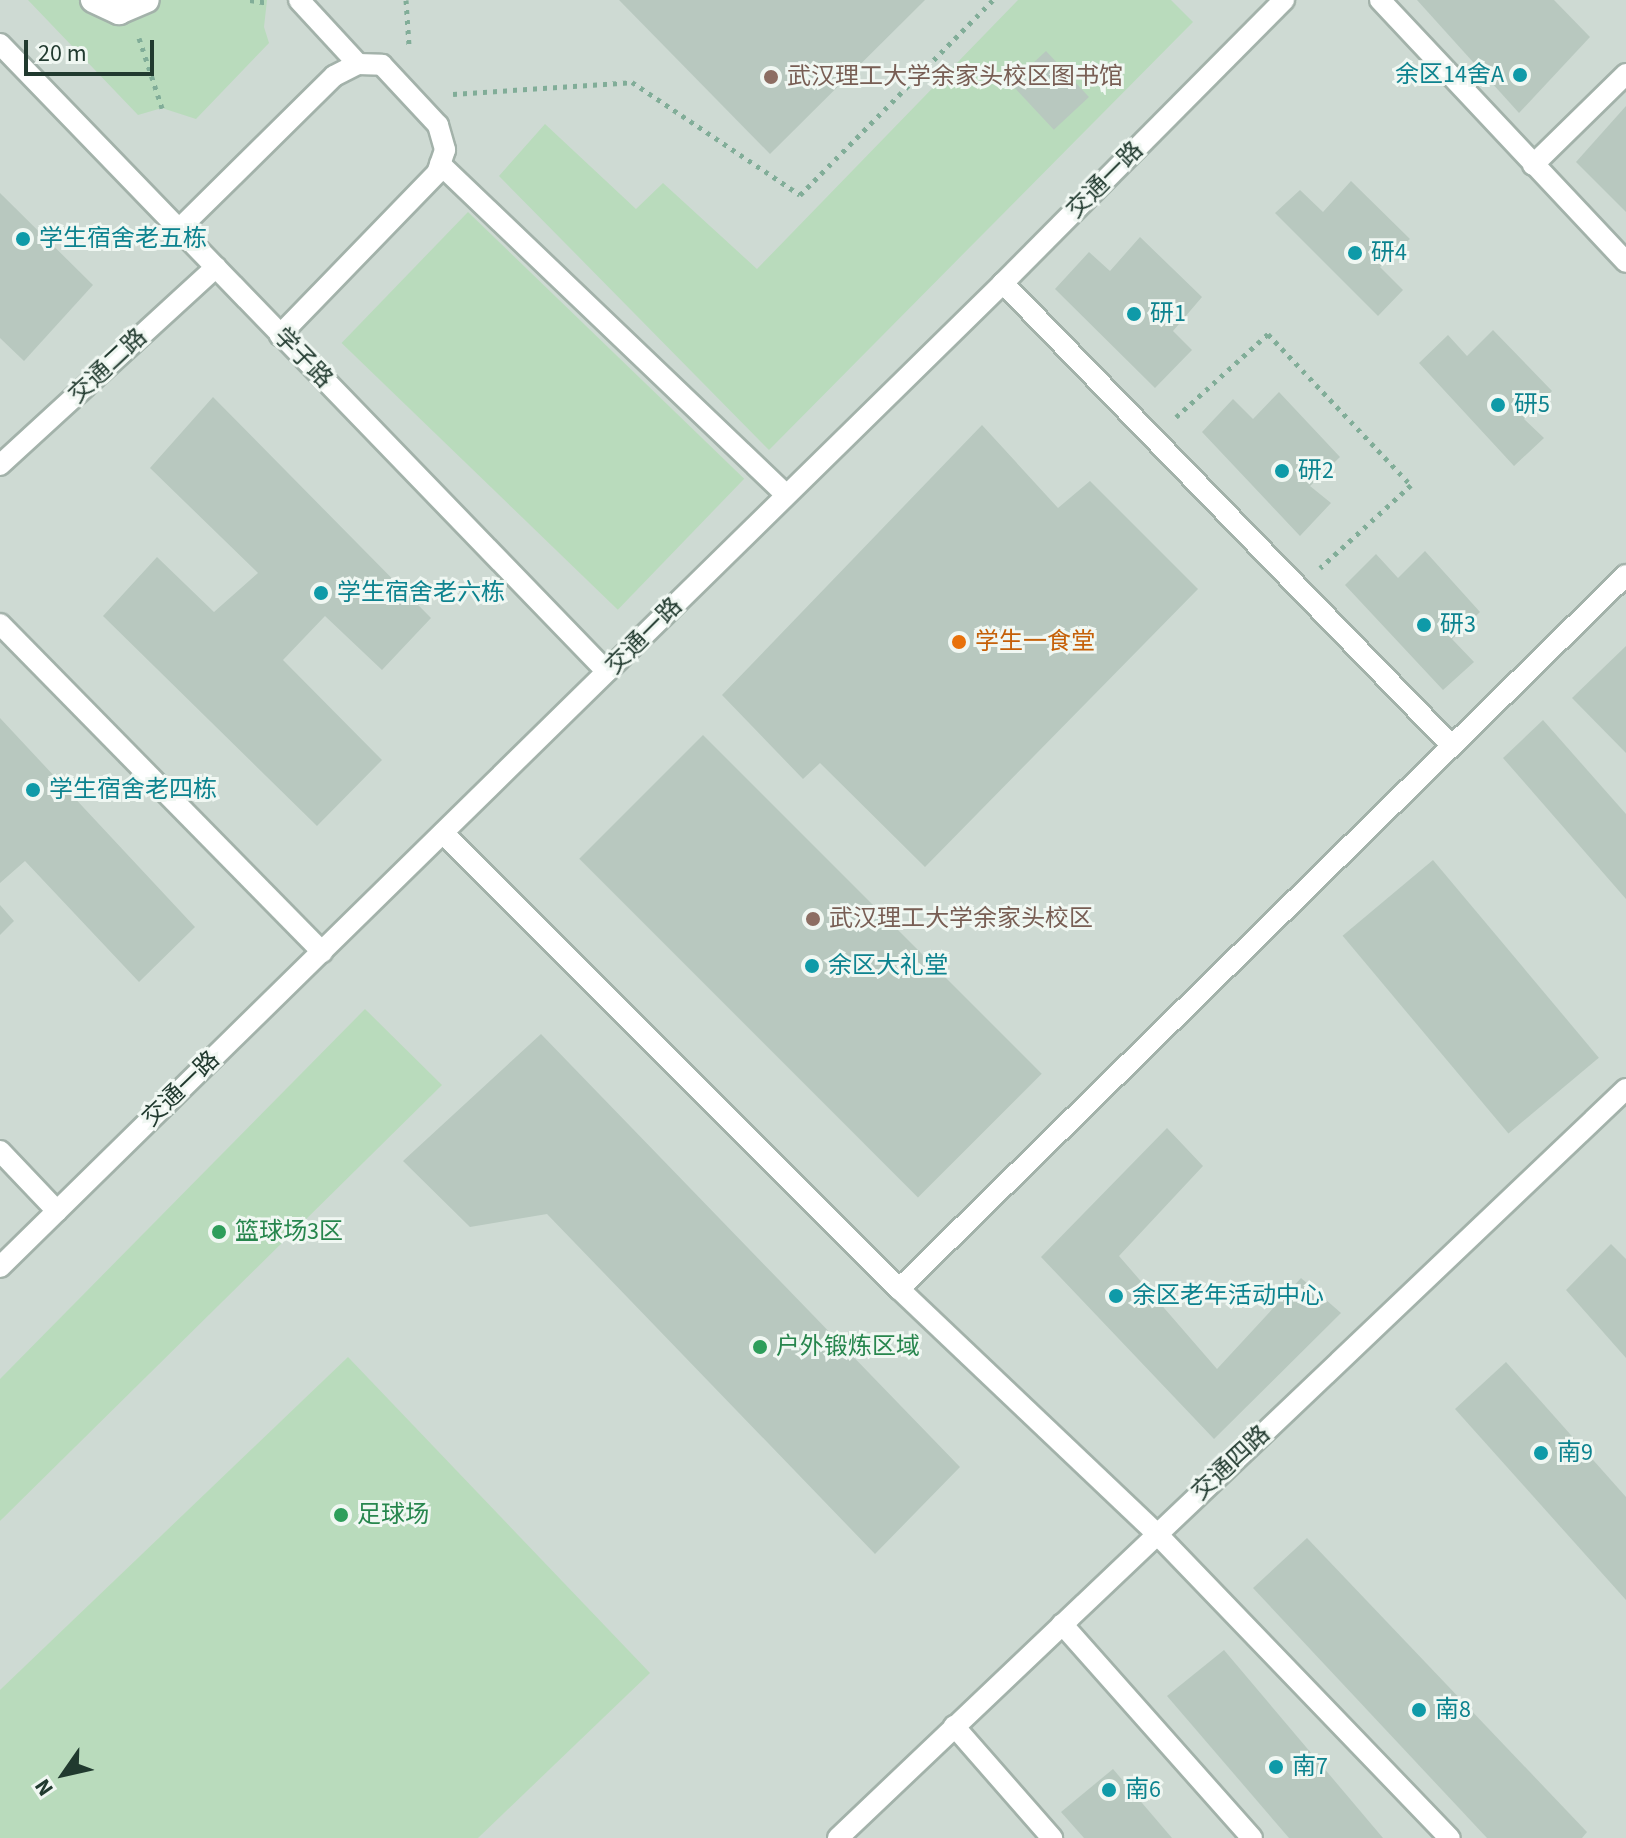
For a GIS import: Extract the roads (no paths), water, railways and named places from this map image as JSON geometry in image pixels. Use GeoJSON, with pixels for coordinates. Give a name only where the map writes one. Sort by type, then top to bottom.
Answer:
{"type":"FeatureCollection","features":[{"type":"Feature","properties":{"kind":"street"},"geometry":{"type":"LineString","coordinates":[[93,0],[109,11],[138,5]]}},
{"type":"Feature","properties":{"kind":"lane"},"geometry":{"type":"LineString","coordinates":[[299,0],[358,64]]}},
{"type":"Feature","properties":{"kind":"lane","name":"交通一路"},"geometry":{"type":"LineString","coordinates":[[0,1267],[1003,283],[1284,0]]}},
{"type":"Feature","properties":{"kind":"lane"},"geometry":{"type":"LineString","coordinates":[[1380,0],[1626,262]]}},
{"type":"Feature","properties":{"kind":"lane","name":"学子路"},"geometry":{"type":"LineString","coordinates":[[0,44],[607,672]]}},
{"type":"Feature","properties":{"kind":"lane"},"geometry":{"type":"LineString","coordinates":[[179,229],[334,76],[358,64],[382,65],[438,125],[445,150],[437,173],[280,335]]}},
{"type":"Feature","properties":{"kind":"lane"},"geometry":{"type":"LineString","coordinates":[[1533,165],[1626,74]]}},
{"type":"Feature","properties":{"kind":"lane"},"geometry":{"type":"LineString","coordinates":[[440,164],[786,495]]}},
{"type":"Feature","properties":{"kind":"lane","name":"交通二路"},"geometry":{"type":"LineString","coordinates":[[0,465],[216,267]]}},
{"type":"Feature","properties":{"kind":"lane"},"geometry":{"type":"LineString","coordinates":[[1003,283],[1452,746]]}},
{"type":"Feature","properties":{"kind":"lane"},"geometry":{"type":"LineString","coordinates":[[899,1289],[1626,575]]}},
{"type":"Feature","properties":{"kind":"lane"},"geometry":{"type":"LineString","coordinates":[[0,624],[322,952]]}},
{"type":"Feature","properties":{"kind":"lane"},"geometry":{"type":"LineString","coordinates":[[443,833],[899,1289],[1157,1534],[1450,1838]]}},
{"type":"Feature","properties":{"kind":"lane","name":"交通四路"},"geometry":{"type":"LineString","coordinates":[[838,1838],[1626,1089]]}},
{"type":"Feature","properties":{"kind":"lane"},"geometry":{"type":"LineString","coordinates":[[0,1151],[57,1211]]}},
{"type":"Feature","properties":{"kind":"lane"},"geometry":{"type":"LineString","coordinates":[[1062,1624],[1252,1838]]}},
{"type":"Feature","properties":{"kind":"lane"},"geometry":{"type":"LineString","coordinates":[[954,1726],[1052,1838]]}},
{"type":"Feature","properties":{"kind":"place","name":"余区14舍A"},"geometry":{"type":"Point","coordinates":[1520,75]}},
{"type":"Feature","properties":{"kind":"place","name":"武汉理工大学余家头校区图书馆"},"geometry":{"type":"Point","coordinates":[771,77]}},
{"type":"Feature","properties":{"kind":"place","name":"学生宿舍老五栋"},"geometry":{"type":"Point","coordinates":[23,239]}},
{"type":"Feature","properties":{"kind":"place","name":"研4"},"geometry":{"type":"Point","coordinates":[1355,253]}},
{"type":"Feature","properties":{"kind":"place","name":"研1"},"geometry":{"type":"Point","coordinates":[1134,314]}},
{"type":"Feature","properties":{"kind":"place","name":"研5"},"geometry":{"type":"Point","coordinates":[1498,405]}},
{"type":"Feature","properties":{"kind":"place","name":"研2"},"geometry":{"type":"Point","coordinates":[1282,471]}},
{"type":"Feature","properties":{"kind":"place","name":"学生宿舍老六栋"},"geometry":{"type":"Point","coordinates":[321,593]}},
{"type":"Feature","properties":{"kind":"place","name":"研3"},"geometry":{"type":"Point","coordinates":[1424,625]}},
{"type":"Feature","properties":{"kind":"place","name":"学生一食堂"},"geometry":{"type":"Point","coordinates":[959,642]}},
{"type":"Feature","properties":{"kind":"place","name":"学生宿舍老四栋"},"geometry":{"type":"Point","coordinates":[33,790]}},
{"type":"Feature","properties":{"kind":"place","name":"武汉理工大学余家头校区"},"geometry":{"type":"Point","coordinates":[813,919]}},
{"type":"Feature","properties":{"kind":"place","name":"余区大礼堂"},"geometry":{"type":"Point","coordinates":[812,966]}},
{"type":"Feature","properties":{"kind":"place","name":"篮球场3区"},"geometry":{"type":"Point","coordinates":[219,1232]}},
{"type":"Feature","properties":{"kind":"place","name":"余区老年活动中心"},"geometry":{"type":"Point","coordinates":[1116,1296]}},
{"type":"Feature","properties":{"kind":"place","name":"户外锻炼区域"},"geometry":{"type":"Point","coordinates":[760,1347]}},
{"type":"Feature","properties":{"kind":"place","name":"南9"},"geometry":{"type":"Point","coordinates":[1541,1453]}},
{"type":"Feature","properties":{"kind":"place","name":"足球场"},"geometry":{"type":"Point","coordinates":[341,1515]}},
{"type":"Feature","properties":{"kind":"place","name":"南8"},"geometry":{"type":"Point","coordinates":[1419,1710]}},
{"type":"Feature","properties":{"kind":"place","name":"南7"},"geometry":{"type":"Point","coordinates":[1276,1767]}},
{"type":"Feature","properties":{"kind":"place","name":"南6"},"geometry":{"type":"Point","coordinates":[1109,1790]}}]}
